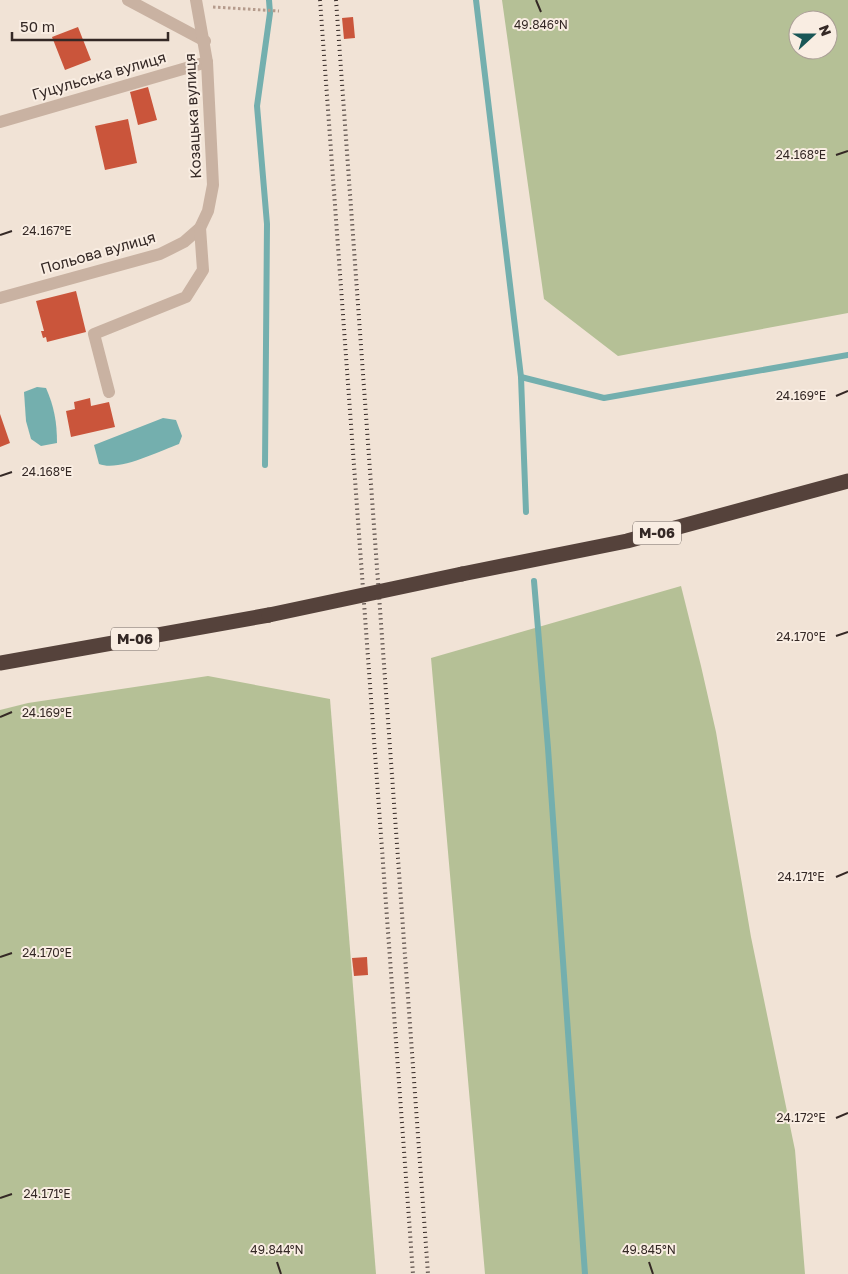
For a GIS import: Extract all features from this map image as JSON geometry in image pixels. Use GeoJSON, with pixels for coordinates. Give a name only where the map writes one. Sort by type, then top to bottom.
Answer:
{"type":"FeatureCollection","features":[{"type":"Feature","properties":{"kind":"highway","name":"М-06"},"geometry":{"type":"LineString","coordinates":[[0,663],[269,614],[627,541],[848,481]]}},
{"type":"Feature","properties":{"kind":"street"},"geometry":{"type":"LineString","coordinates":[[128,0],[205,42]]}},
{"type":"Feature","properties":{"kind":"street","name":"Козацька вулиця"},"geometry":{"type":"LineString","coordinates":[[197,3],[208,62],[213,186],[208,211],[200,228]]}},
{"type":"Feature","properties":{"kind":"street","name":"Гуцульська вулиця"},"geometry":{"type":"LineString","coordinates":[[0,122],[208,62]]}},
{"type":"Feature","properties":{"kind":"street"},"geometry":{"type":"LineString","coordinates":[[110,392],[94,334],[186,297],[203,270],[200,228]]}},
{"type":"Feature","properties":{"kind":"street","name":"Польова вулиця"},"geometry":{"type":"LineString","coordinates":[[0,298],[160,254],[184,242],[200,228]]}},
{"type":"Feature","properties":{"kind":"path"},"geometry":{"type":"LineString","coordinates":[[197,3],[279,11]]}},
{"type":"Feature","properties":{"kind":"green space"},"geometry":{"type":"Polygon","coordinates":[[[502,0],[848,0],[848,313],[618,356],[544,299],[502,0]]]}},
{"type":"Feature","properties":{"kind":"green space"},"geometry":{"type":"Polygon","coordinates":[[[681,586],[716,732],[751,937],[795,1150],[805,1274],[485,1274],[431,658],[681,586]]]}},
{"type":"Feature","properties":{"kind":"green space"},"geometry":{"type":"Polygon","coordinates":[[[208,676],[330,699],[376,1274],[0,1274],[0,710],[28,703],[208,676]]]}},
{"type":"Feature","properties":{"kind":"water"},"geometry":{"type":"Polygon","coordinates":[[[37,387],[46,388],[49,395],[55,414],[57,443],[41,446],[31,439],[26,421],[24,392],[37,387]]]}},
{"type":"Feature","properties":{"kind":"water"},"geometry":{"type":"Polygon","coordinates":[[[163,418],[176,420],[182,436],[179,444],[128,463],[107,466],[99,464],[94,445],[163,418]]]}},
{"type":"Feature","properties":{"kind":"building"},"geometry":{"type":"Polygon","coordinates":[[[353,17],[355,38],[344,39],[342,18],[353,17]]]}},
{"type":"Feature","properties":{"kind":"building"},"geometry":{"type":"Polygon","coordinates":[[[78,27],[91,60],[65,70],[52,37],[78,27]]]}},
{"type":"Feature","properties":{"kind":"building"},"geometry":{"type":"Polygon","coordinates":[[[148,87],[157,120],[138,125],[130,92],[148,87]]]}},
{"type":"Feature","properties":{"kind":"building"},"geometry":{"type":"Polygon","coordinates":[[[128,119],[137,163],[105,170],[95,126],[128,119]]]}},
{"type":"Feature","properties":{"kind":"building"},"geometry":{"type":"Polygon","coordinates":[[[76,291],[86,332],[47,342],[46,337],[43,338],[41,331],[44,331],[36,301],[76,291]]]}},
{"type":"Feature","properties":{"kind":"building"},"geometry":{"type":"Polygon","coordinates":[[[90,398],[91,406],[109,402],[115,427],[71,437],[66,411],[75,409],[74,402],[90,398]]]}},
{"type":"Feature","properties":{"kind":"building"},"geometry":{"type":"Polygon","coordinates":[[[0,414],[10,443],[0,447],[0,414]]]}},
{"type":"Feature","properties":{"kind":"building"},"geometry":{"type":"Polygon","coordinates":[[[367,957],[368,975],[354,976],[352,958],[367,957]]]}},
{"type":"Feature","properties":{"kind":"waterway"},"geometry":{"type":"LineString","coordinates":[[265,465],[267,224],[257,106],[270,13],[269,0]]}},
{"type":"Feature","properties":{"kind":"waterway"},"geometry":{"type":"LineString","coordinates":[[476,0],[521,377],[526,512]]}},
{"type":"Feature","properties":{"kind":"waterway"},"geometry":{"type":"LineString","coordinates":[[521,377],[604,398],[848,355]]}},
{"type":"Feature","properties":{"kind":"waterway"},"geometry":{"type":"LineString","coordinates":[[534,581],[548,748],[585,1274]]}},
{"type":"Feature","properties":{"kind":"railway"},"geometry":{"type":"LineString","coordinates":[[320,0],[413,1274]]}},
{"type":"Feature","properties":{"kind":"railway"},"geometry":{"type":"LineString","coordinates":[[336,0],[428,1274]]}}]}
